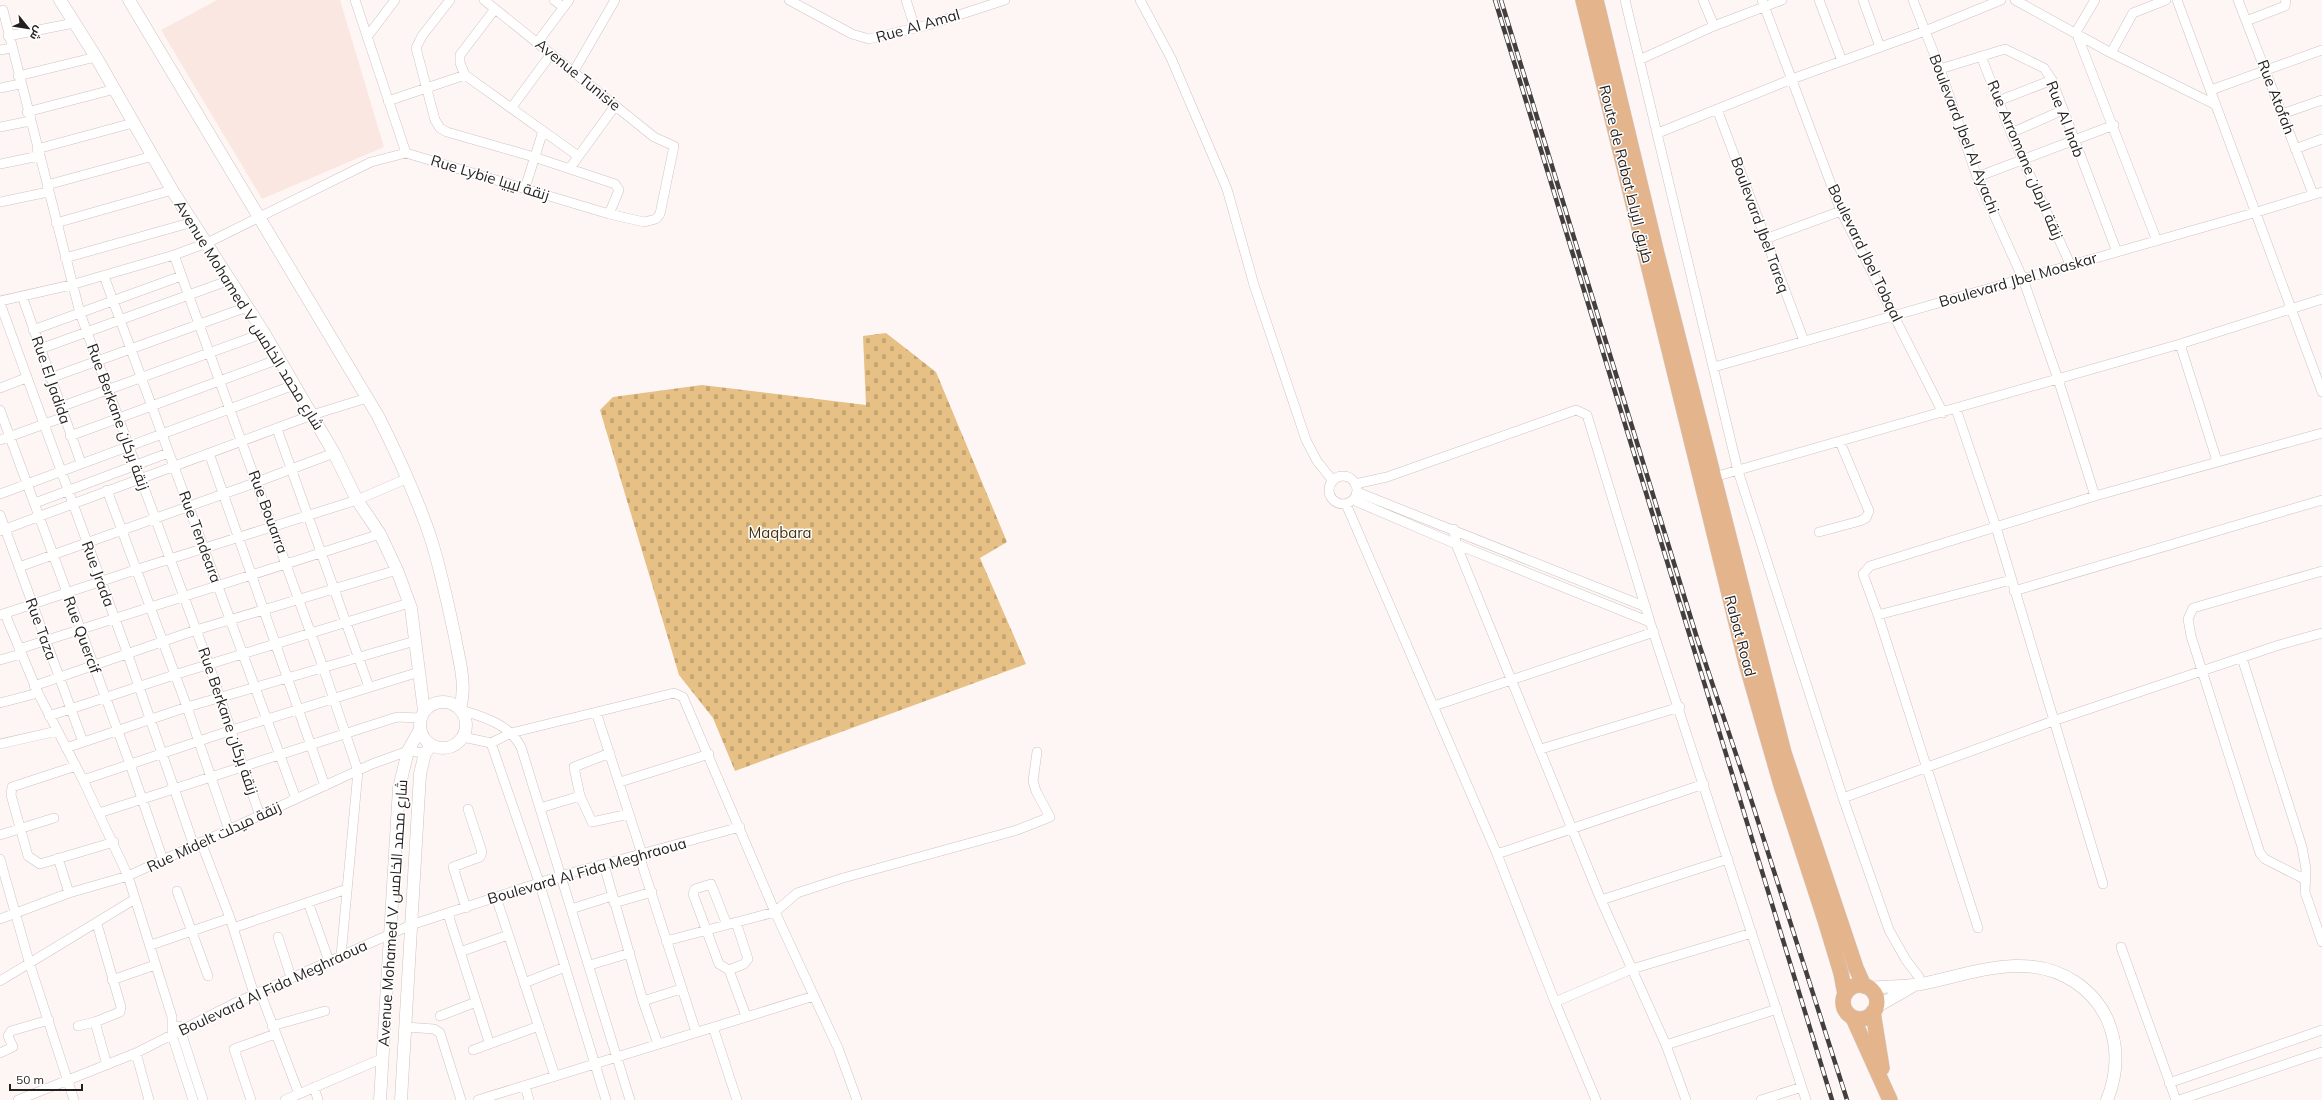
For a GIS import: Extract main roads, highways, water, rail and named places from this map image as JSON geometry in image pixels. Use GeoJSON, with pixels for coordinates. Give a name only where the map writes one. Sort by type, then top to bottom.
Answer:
{"type":"FeatureCollection","features":[{"type":"Feature","properties":{"kind":"main road","name":"Route de Rabat طريق الرباط"},"geometry":{"type":"LineString","coordinates":[[1583,0],[1746,663],[1781,785],[1827,928],[1845,994]]}},
{"type":"Feature","properties":{"kind":"main road","name":"Route de Rabat طريق الرباط"},"geometry":{"type":"LineString","coordinates":[[1596,0],[1657,254],[1784,753],[1856,968],[1867,987]]}},
{"type":"Feature","properties":{"kind":"main road"},"geometry":{"type":"LineString","coordinates":[[1884,1085],[1875,1010],[1876,996],[1867,987],[1855,986],[1845,994],[1843,1006],[1848,1014],[1853,1018],[1890,1100]]}},
{"type":"Feature","properties":{"kind":"main road"},"geometry":{"type":"LineString","coordinates":[[1853,1018],[1864,1018],[1875,1010]]}},
{"type":"Feature","properties":{"kind":"railway"},"geometry":{"type":"LineString","coordinates":[[1495,0],[1832,1100]]}},
{"type":"Feature","properties":{"kind":"railway"},"geometry":{"type":"LineString","coordinates":[[1501,0],[1697,638],[1748,790],[1847,1100]]}},
{"type":"Feature","properties":{"kind":"park label","name":"Maqbara"},"geometry":{"type":"Point","coordinates":[780,533]}}]}
